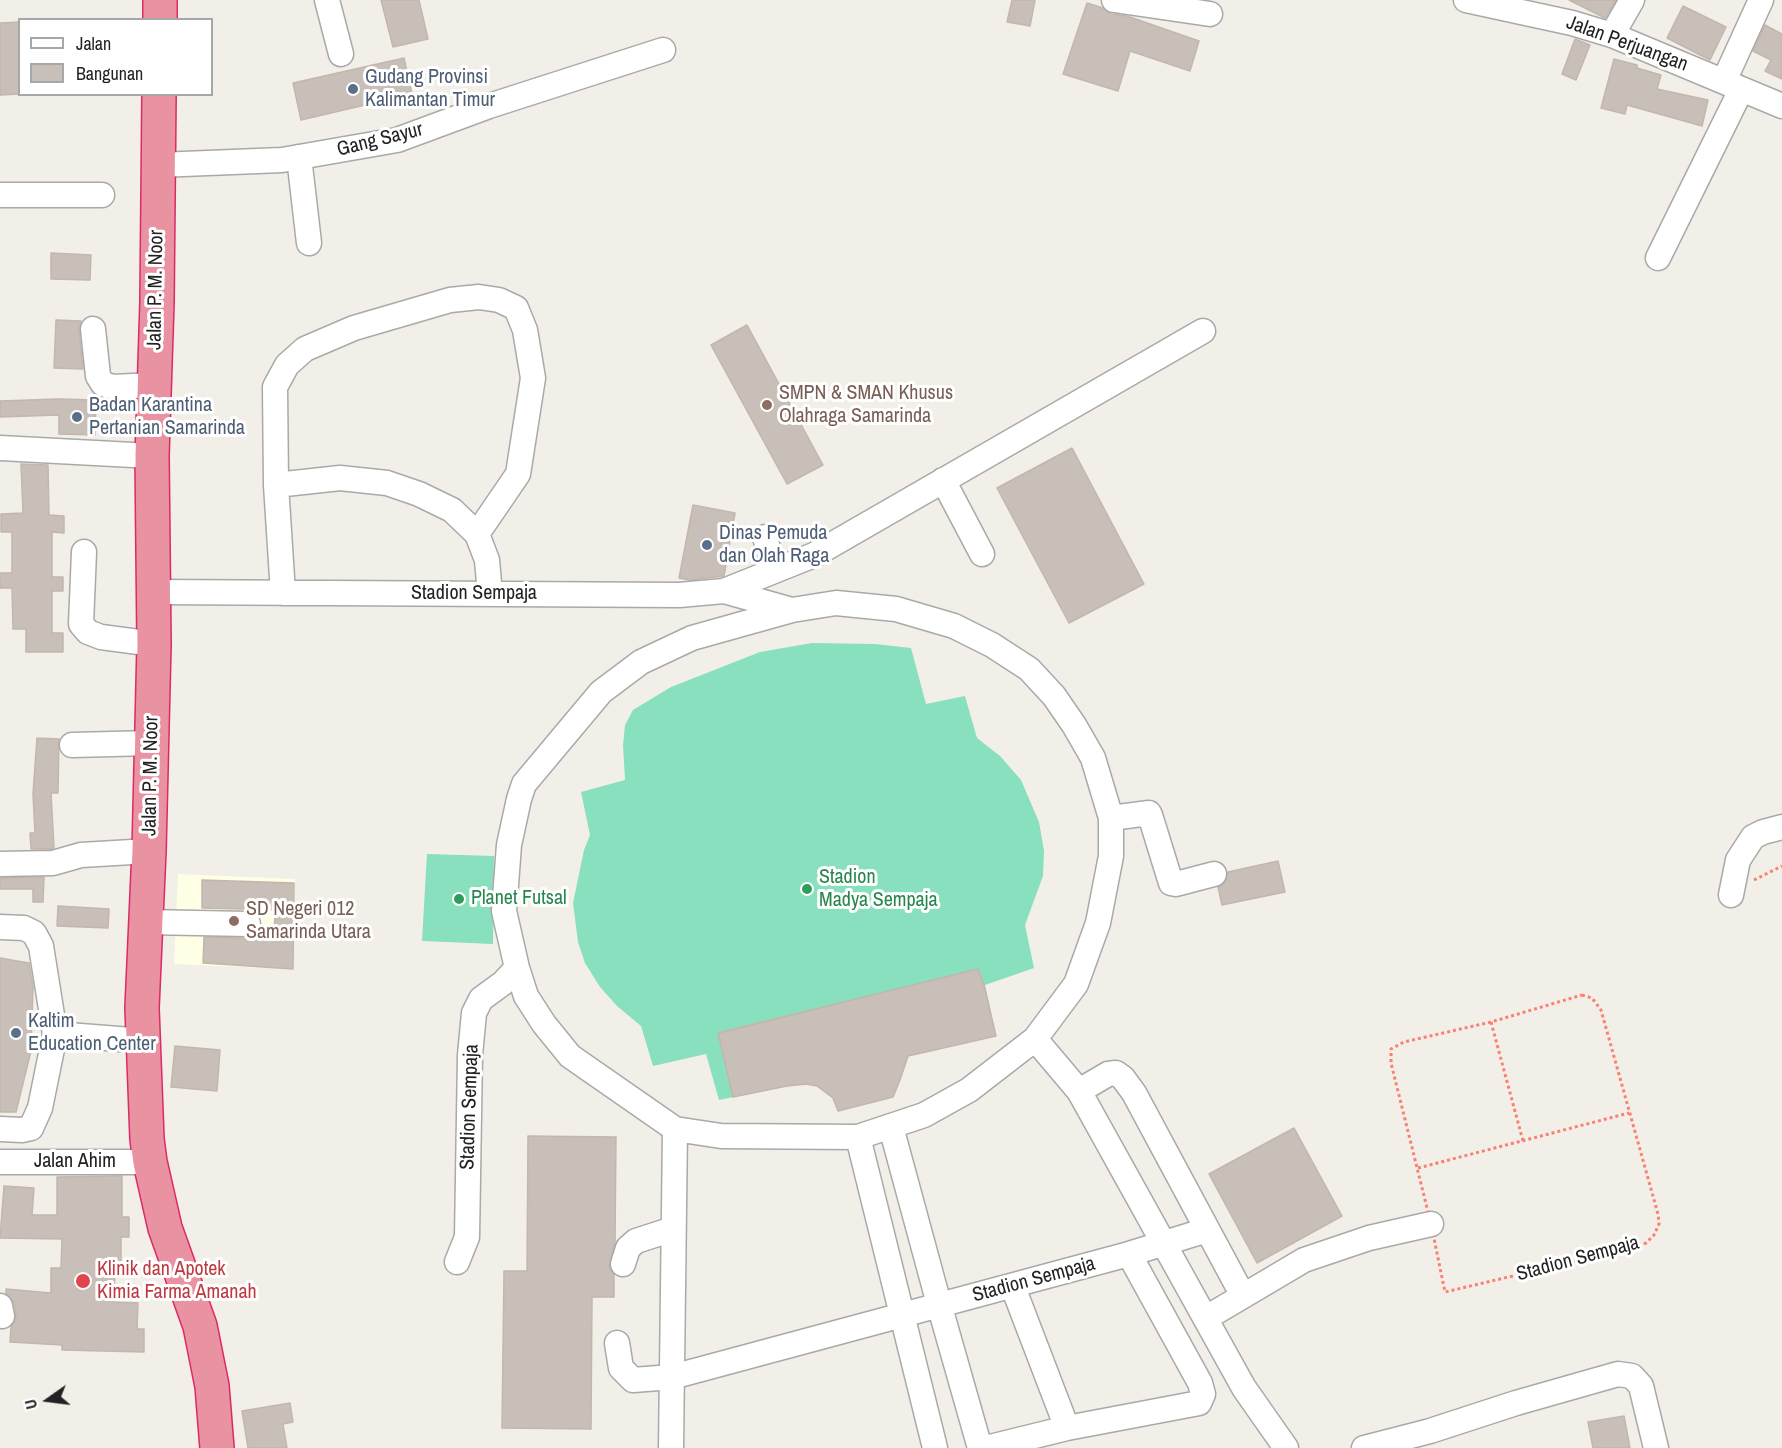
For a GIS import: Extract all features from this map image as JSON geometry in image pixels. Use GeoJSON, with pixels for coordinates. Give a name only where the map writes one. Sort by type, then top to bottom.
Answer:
{"type":"FeatureCollection","features":[{"type":"Feature","properties":{"kind":"highway"},"geometry":{"type":"LineString","coordinates":[[160,0],[160,18]]}},
{"type":"Feature","properties":{"kind":"highway","name":"Jalan P. M. Noor"},"geometry":{"type":"LineString","coordinates":[[159,96],[152,456],[154,644],[149,851],[141,1008],[150,1162],[165,1228],[200,1326],[212,1386],[216,1448]]}},
{"type":"Feature","properties":{"kind":"street"},"geometry":{"type":"LineString","coordinates":[[327,0],[341,54]]}},
{"type":"Feature","properties":{"kind":"street"},"geometry":{"type":"LineString","coordinates":[[1114,0],[1210,14]]}},
{"type":"Feature","properties":{"kind":"street","name":"Jalan Perjuangan"},"geometry":{"type":"LineString","coordinates":[[1466,0],[1512,4],[1612,35],[1782,106]]}},
{"type":"Feature","properties":{"kind":"street"},"geometry":{"type":"LineString","coordinates":[[1612,35],[1632,0]]}},
{"type":"Feature","properties":{"kind":"street"},"geometry":{"type":"LineString","coordinates":[[1658,258],[1732,85],[1761,0]]}},
{"type":"Feature","properties":{"kind":"street","name":"Gang Sayur"},"geometry":{"type":"LineString","coordinates":[[158,165],[282,160],[397,140],[489,106],[663,50]]}},
{"type":"Feature","properties":{"kind":"street"},"geometry":{"type":"LineString","coordinates":[[299,158],[309,243]]}},
{"type":"Feature","properties":{"kind":"street"},"geometry":{"type":"LineString","coordinates":[[0,195],[102,195]]}},
{"type":"Feature","properties":{"kind":"street"},"geometry":{"type":"LineString","coordinates":[[283,593],[276,485],[275,387],[287,365],[305,349],[354,328],[450,300],[479,297],[499,300],[516,308],[525,330],[533,378],[518,474],[477,534]]}},
{"type":"Feature","properties":{"kind":"street"},"geometry":{"type":"LineString","coordinates":[[93,329],[98,376],[103,384],[113,387],[154,385]]}},
{"type":"Feature","properties":{"kind":"street"},"geometry":{"type":"LineString","coordinates":[[724,591],[814,555],[1203,331]]}},
{"type":"Feature","properties":{"kind":"street"},"geometry":{"type":"LineString","coordinates":[[0,448],[152,456]]}},
{"type":"Feature","properties":{"kind":"street"},"geometry":{"type":"LineString","coordinates":[[276,485],[340,478],[387,483],[419,494],[452,510],[477,534],[487,560],[490,594]]}},
{"type":"Feature","properties":{"kind":"street"},"geometry":{"type":"LineString","coordinates":[[943,480],[982,554]]}},
{"type":"Feature","properties":{"kind":"street"},"geometry":{"type":"LineString","coordinates":[[765,537],[774,571]]}},
{"type":"Feature","properties":{"kind":"street"},"geometry":{"type":"LineString","coordinates":[[84,552],[81,624],[88,632],[101,637],[154,644]]}},
{"type":"Feature","properties":{"kind":"street","name":"Stadion Sempaja"},"geometry":{"type":"LineString","coordinates":[[154,592],[679,595],[724,591],[792,610]]}},
{"type":"Feature","properties":{"kind":"street","name":"Stadion Sempaja"},"geometry":{"type":"LineString","coordinates":[[836,603],[896,609],[954,626],[992,645],[1029,669],[1054,696],[1093,758],[1111,818],[1111,856],[1098,923],[1076,984],[1035,1039],[969,1090],[924,1115],[858,1137],[721,1136],[675,1129],[570,1056],[543,1024],[526,996],[504,911],[509,845],[524,784],[602,692],[641,662],[692,638],[792,610],[836,603]]}},
{"type":"Feature","properties":{"kind":"street"},"geometry":{"type":"LineString","coordinates":[[72,745],[152,742]]}},
{"type":"Feature","properties":{"kind":"street"},"geometry":{"type":"LineString","coordinates":[[1111,818],[1150,814],[1170,883],[1176,884],[1214,874]]}},
{"type":"Feature","properties":{"kind":"street"},"geometry":{"type":"LineString","coordinates":[[1731,895],[1738,860],[1753,837],[1782,827]]}},
{"type":"Feature","properties":{"kind":"street"},"geometry":{"type":"LineString","coordinates":[[0,864],[53,863],[81,855],[149,851]]}},
{"type":"Feature","properties":{"kind":"street"},"geometry":{"type":"LineString","coordinates":[[145,922],[248,924]]}},
{"type":"Feature","properties":{"kind":"street"},"geometry":{"type":"LineString","coordinates":[[0,927],[24,928],[34,933],[41,946],[55,1034],[40,1108],[31,1128],[0,1130]]}},
{"type":"Feature","properties":{"kind":"street","name":"Stadion Sempaja"},"geometry":{"type":"LineString","coordinates":[[458,1262],[467,1237],[470,1055],[474,1013],[481,999],[517,968]]}},
{"type":"Feature","properties":{"kind":"street"},"geometry":{"type":"LineString","coordinates":[[55,1034],[144,1041]]}},
{"type":"Feature","properties":{"kind":"street"},"geometry":{"type":"LineString","coordinates":[[1035,1039],[1079,1091],[1244,1388],[1286,1448]]}},
{"type":"Feature","properties":{"kind":"street"},"geometry":{"type":"LineString","coordinates":[[1079,1091],[1108,1074],[1116,1073],[1123,1078],[1134,1093],[1243,1296]]}},
{"type":"Feature","properties":{"kind":"street"},"geometry":{"type":"LineString","coordinates":[[891,1127],[980,1448]]}},
{"type":"Feature","properties":{"kind":"street"},"geometry":{"type":"LineString","coordinates":[[672,1448],[675,1129]]}},
{"type":"Feature","properties":{"kind":"street"},"geometry":{"type":"LineString","coordinates":[[858,1137],[935,1448]]}},
{"type":"Feature","properties":{"kind":"street","name":"Jalan Ahim"},"geometry":{"type":"LineString","coordinates":[[0,1162],[150,1162]]}},
{"type":"Feature","properties":{"kind":"street"},"geometry":{"type":"LineString","coordinates":[[1206,1318],[1304,1260],[1369,1238],[1431,1224]]}},
{"type":"Feature","properties":{"kind":"street"},"geometry":{"type":"LineString","coordinates":[[622,1264],[628,1248],[636,1241],[673,1229]]}},
{"type":"Feature","properties":{"kind":"street","name":"Stadion Sempaja"},"geometry":{"type":"LineString","coordinates":[[616,1343],[621,1368],[633,1380],[672,1377],[939,1304],[1013,1287],[1207,1230]]}},
{"type":"Feature","properties":{"kind":"street"},"geometry":{"type":"LineString","coordinates":[[986,1448],[1067,1428],[1194,1406],[1198,1403],[1203,1394],[1200,1383],[1129,1254]]}},
{"type":"Feature","properties":{"kind":"street"},"geometry":{"type":"LineString","coordinates":[[1013,1287],[1067,1428]]}},
{"type":"Feature","properties":{"kind":"street"},"geometry":{"type":"LineString","coordinates":[[1364,1448],[1430,1431],[1516,1403],[1618,1374],[1632,1376],[1641,1386],[1656,1448]]}},
{"type":"Feature","properties":{"kind":"path","name":"Stadion Sempaja"},"geometry":{"type":"LineString","coordinates":[[1582,995],[1592,998],[1601,1010],[1659,1224],[1654,1235],[1646,1243],[1636,1247],[1445,1292],[1418,1168],[1391,1063],[1391,1049],[1404,1042],[1491,1022],[1582,995]]}},
{"type":"Feature","properties":{"kind":"path"},"geometry":{"type":"LineString","coordinates":[[1491,1022],[1523,1141]]}},
{"type":"Feature","properties":{"kind":"path"},"geometry":{"type":"LineString","coordinates":[[1418,1168],[1629,1113]]}},
{"type":"Feature","properties":{"kind":"shaded area","name":"SD Negeri 012 Samarinda Utara"},"geometry":{"type":"Polygon","coordinates":[[[178,874],[295,879],[291,969],[174,964],[178,874]]]}},
{"type":"Feature","properties":{"kind":"green space","name":"Stadion Madya Sempaja"},"geometry":{"type":"Polygon","coordinates":[[[812,643],[875,644],[911,648],[926,704],[965,696],[977,738],[1000,756],[1021,780],[1039,822],[1044,851],[1043,876],[1025,925],[1034,968],[985,985],[996,1036],[908,1056],[893,1097],[838,1111],[833,1098],[817,1086],[806,1084],[719,1100],[706,1054],[653,1066],[641,1026],[617,1006],[600,987],[585,963],[578,942],[573,903],[584,850],[590,835],[581,792],[625,780],[623,745],[625,725],[633,710],[671,687],[760,652],[812,643]]]}},
{"type":"Feature","properties":{"kind":"green space","name":"Planet Futsal"},"geometry":{"type":"Polygon","coordinates":[[[427,854],[494,856],[493,944],[422,941],[427,854]]]}},
{"type":"Feature","properties":{"kind":"building","name":"Gudang Provinsi Kalimantan Timur"},"geometry":{"type":"Polygon","coordinates":[[[381,0],[419,0],[428,39],[393,47],[381,0]]]}},
{"type":"Feature","properties":{"kind":"building"},"geometry":{"type":"Polygon","coordinates":[[[1012,0],[1035,0],[1030,26],[1007,22],[1012,0]]]}},
{"type":"Feature","properties":{"kind":"building"},"geometry":{"type":"Polygon","coordinates":[[[1569,0],[1616,0],[1605,18],[1569,0]]]}},
{"type":"Feature","properties":{"kind":"building"},"geometry":{"type":"Polygon","coordinates":[[[1087,3],[1103,8],[1111,14],[1127,16],[1199,41],[1190,71],[1130,51],[1118,91],[1063,74],[1087,3]]]}},
{"type":"Feature","properties":{"kind":"building"},"geometry":{"type":"Polygon","coordinates":[[[1683,6],[1726,27],[1710,60],[1667,38],[1683,6]]]}},
{"type":"Feature","properties":{"kind":"building"},"geometry":{"type":"Polygon","coordinates":[[[18,22],[18,94],[0,95],[0,23],[18,22]]]}},
{"type":"Feature","properties":{"kind":"building"},"geometry":{"type":"Polygon","coordinates":[[[1765,25],[1782,34],[1782,79],[1765,71],[1771,60],[1753,51],[1765,25]]]}},
{"type":"Feature","properties":{"kind":"building"},"geometry":{"type":"Polygon","coordinates":[[[1575,39],[1590,45],[1576,80],[1562,74],[1575,39]]]}},
{"type":"Feature","properties":{"kind":"building","name":"Gudang Provinsi Kalimantan Timur"},"geometry":{"type":"Polygon","coordinates":[[[404,58],[412,94],[301,120],[293,83],[404,58]]]}},
{"type":"Feature","properties":{"kind":"building"},"geometry":{"type":"Polygon","coordinates":[[[1614,59],[1661,75],[1657,89],[1708,100],[1702,126],[1627,105],[1625,114],[1601,108],[1614,59]]]}},
{"type":"Feature","properties":{"kind":"building"},"geometry":{"type":"Polygon","coordinates":[[[51,253],[91,255],[90,280],[51,279],[51,253]]]}},
{"type":"Feature","properties":{"kind":"building"},"geometry":{"type":"Polygon","coordinates":[[[56,320],[81,321],[79,331],[83,369],[54,368],[56,320]]]}},
{"type":"Feature","properties":{"kind":"building","name":"SMPN & SMAN Khusus Olahraga Samarinda"},"geometry":{"type":"Polygon","coordinates":[[[747,325],[823,465],[787,484],[711,345],[747,325]]]}},
{"type":"Feature","properties":{"kind":"building"},"geometry":{"type":"Polygon","coordinates":[[[96,400],[95,435],[59,434],[59,415],[0,417],[0,401],[96,400]]]}},
{"type":"Feature","properties":{"kind":"building"},"geometry":{"type":"Polygon","coordinates":[[[1072,448],[1144,584],[1069,623],[997,488],[1072,448]]]}},
{"type":"Feature","properties":{"kind":"building"},"geometry":{"type":"Polygon","coordinates":[[[21,464],[48,465],[49,515],[64,516],[64,533],[52,532],[52,577],[63,577],[63,591],[52,591],[52,633],[63,633],[63,652],[26,652],[26,629],[13,629],[12,588],[0,588],[0,573],[12,573],[12,532],[1,532],[1,514],[23,513],[21,464]]]}},
{"type":"Feature","properties":{"kind":"building","name":"Dinas Pemuda dan Olah Raga"},"geometry":{"type":"Polygon","coordinates":[[[693,505],[735,513],[724,576],[689,580],[679,578],[693,505]]]}},
{"type":"Feature","properties":{"kind":"building"},"geometry":{"type":"Polygon","coordinates":[[[37,738],[59,739],[58,793],[51,793],[54,848],[51,849],[31,849],[30,833],[35,833],[33,794],[37,738]]]}},
{"type":"Feature","properties":{"kind":"building"},"geometry":{"type":"Polygon","coordinates":[[[1278,861],[1285,892],[1222,905],[1218,887],[1224,884],[1228,872],[1278,861]]]}},
{"type":"Feature","properties":{"kind":"building"},"geometry":{"type":"Polygon","coordinates":[[[44,877],[43,902],[33,902],[33,889],[0,889],[0,878],[44,877]]]}},
{"type":"Feature","properties":{"kind":"building"},"geometry":{"type":"Polygon","coordinates":[[[202,880],[294,883],[293,969],[203,963],[204,937],[274,939],[275,910],[202,908],[202,880]]]}},
{"type":"Feature","properties":{"kind":"building"},"geometry":{"type":"Polygon","coordinates":[[[58,906],[109,909],[108,928],[57,926],[58,906]]]}},
{"type":"Feature","properties":{"kind":"building","name":"Kaltim Education Center"},"geometry":{"type":"Polygon","coordinates":[[[0,958],[29,963],[33,987],[31,1051],[16,1112],[0,1112],[0,958]]]}},
{"type":"Feature","properties":{"kind":"building"},"geometry":{"type":"Polygon","coordinates":[[[978,969],[996,1036],[908,1056],[893,1097],[838,1111],[833,1098],[817,1086],[806,1084],[733,1097],[718,1033],[978,969]]]}},
{"type":"Feature","properties":{"kind":"building"},"geometry":{"type":"Polygon","coordinates":[[[175,1046],[220,1050],[217,1091],[171,1087],[175,1046]]]}},
{"type":"Feature","properties":{"kind":"building"},"geometry":{"type":"Polygon","coordinates":[[[1294,1128],[1342,1216],[1257,1263],[1209,1174],[1294,1128]]]}},
{"type":"Feature","properties":{"kind":"building"},"geometry":{"type":"Polygon","coordinates":[[[528,1136],[616,1137],[615,1243],[609,1267],[614,1275],[614,1297],[592,1297],[591,1429],[502,1428],[504,1271],[527,1271],[528,1136]]]}},
{"type":"Feature","properties":{"kind":"building"},"geometry":{"type":"Polygon","coordinates":[[[122,1176],[122,1217],[129,1217],[129,1237],[121,1237],[121,1267],[115,1267],[114,1302],[138,1303],[137,1329],[144,1329],[144,1352],[62,1350],[62,1345],[10,1342],[11,1327],[16,1313],[14,1303],[6,1293],[6,1289],[51,1293],[51,1268],[61,1268],[62,1239],[0,1238],[4,1186],[34,1188],[32,1215],[57,1215],[57,1177],[122,1176]]]}},
{"type":"Feature","properties":{"kind":"building"},"geometry":{"type":"Polygon","coordinates":[[[290,1403],[293,1422],[283,1424],[287,1448],[248,1448],[242,1411],[290,1403]]]}},
{"type":"Feature","properties":{"kind":"building"},"geometry":{"type":"Polygon","coordinates":[[[1624,1416],[1630,1448],[1593,1448],[1588,1422],[1624,1416]]]}},
{"type":"Feature","properties":{"kind":"place","name":"Gudang Provinsi Kalimantan Timur"},"geometry":{"type":"Point","coordinates":[353,89]}},
{"type":"Feature","properties":{"kind":"place","name":"SMPN & SMAN Khusus Olahraga Samarinda"},"geometry":{"type":"Point","coordinates":[767,405]}},
{"type":"Feature","properties":{"kind":"place","name":"Badan Karantina Pertanian Samarinda"},"geometry":{"type":"Point","coordinates":[77,417]}},
{"type":"Feature","properties":{"kind":"place","name":"Dinas Pemuda dan Olah Raga"},"geometry":{"type":"Point","coordinates":[707,545]}},
{"type":"Feature","properties":{"kind":"place","name":"Stadion Madya Sempaja"},"geometry":{"type":"Point","coordinates":[807,889]}},
{"type":"Feature","properties":{"kind":"place","name":"Planet Futsal"},"geometry":{"type":"Point","coordinates":[459,899]}},
{"type":"Feature","properties":{"kind":"place","name":"SD Negeri 012 Samarinda Utara"},"geometry":{"type":"Point","coordinates":[234,921]}},
{"type":"Feature","properties":{"kind":"place","name":"Kaltim Education Center"},"geometry":{"type":"Point","coordinates":[16,1033]}},
{"type":"Feature","properties":{"kind":"place","name":"Klinik dan Apotek Kimia Farma Amanah"},"geometry":{"type":"Point","coordinates":[83,1281]}}]}
